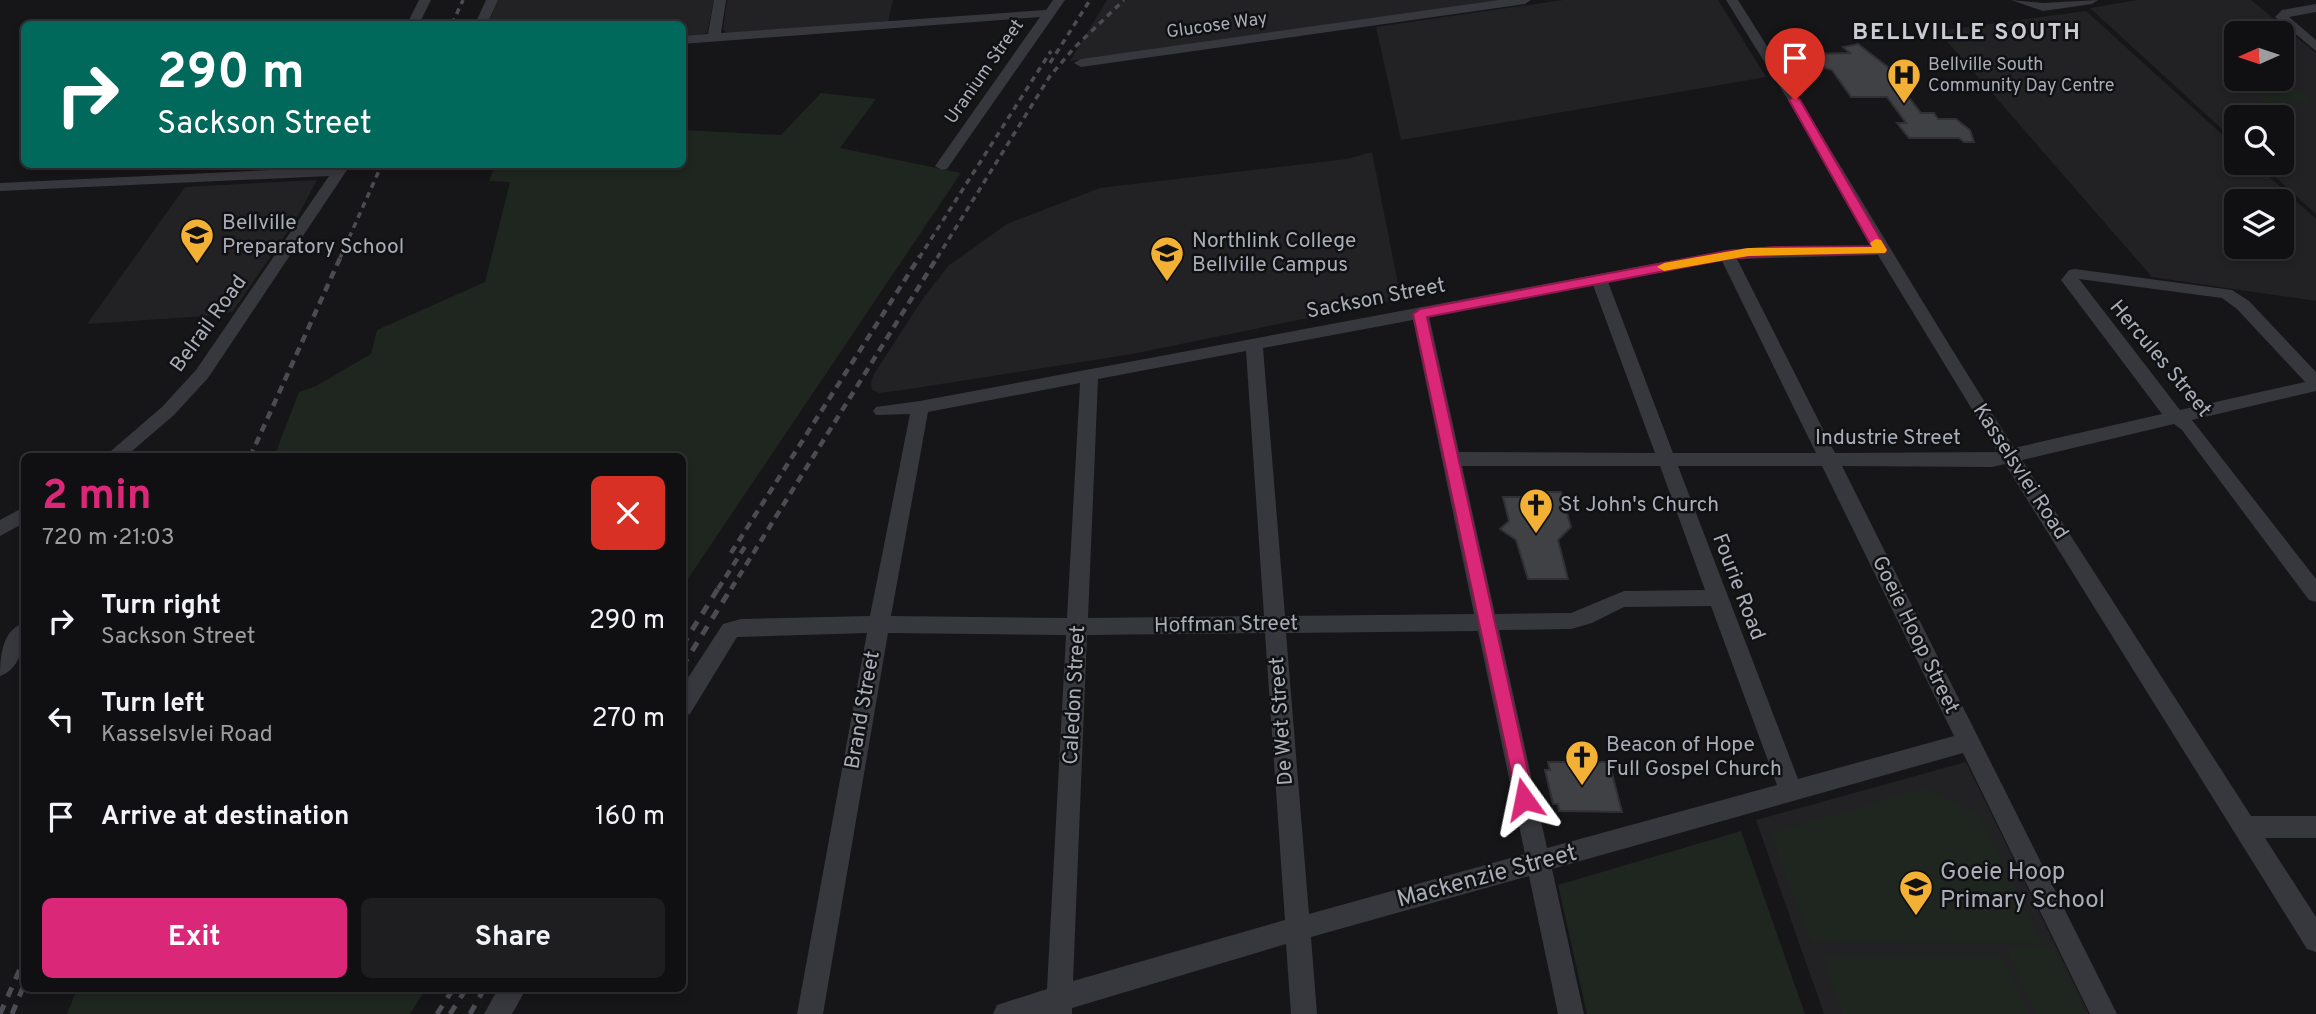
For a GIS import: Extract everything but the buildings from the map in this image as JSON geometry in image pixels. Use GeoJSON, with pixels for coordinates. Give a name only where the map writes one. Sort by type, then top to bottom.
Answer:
{"type":"FeatureCollection","features":[{"type":"Feature","properties":{"kind":"street"},"geometry":{"type":"LineString","coordinates":[[414,21],[425,0]]}},
{"type":"Feature","properties":{"kind":"street"},"geometry":{"type":"LineString","coordinates":[[482,21],[492,0]]}},
{"type":"Feature","properties":{"kind":"street"},"geometry":{"type":"LineString","coordinates":[[714,37],[720,0]]}},
{"type":"Feature","properties":{"kind":"street","name":"Uranium Street"},"geometry":{"type":"LineString","coordinates":[[942,166],[1059,0]]}},
{"type":"Feature","properties":{"kind":"street","name":"Glucose Way"},"geometry":{"type":"LineString","coordinates":[[1082,63],[1525,0]]}},
{"type":"Feature","properties":{"kind":"street","name":"Kasselsvlei Road"},"geometry":{"type":"LineString","coordinates":[[1732,0],[1795,100],[1881,250],[2316,940]]}},
{"type":"Feature","properties":{"kind":"street"},"geometry":{"type":"LineString","coordinates":[[2017,0],[2043,7],[2092,0]]}},
{"type":"Feature","properties":{"kind":"street"},"geometry":{"type":"LineString","coordinates":[[2316,8],[2286,13],[2281,17],[2316,47]]}},
{"type":"Feature","properties":{"kind":"street"},"geometry":{"type":"LineString","coordinates":[[686,40],[1050,12]]}},
{"type":"Feature","properties":{"kind":"street"},"geometry":{"type":"LineString","coordinates":[[0,189],[343,168]]}},
{"type":"Feature","properties":{"kind":"street","name":"Belrail Road"},"geometry":{"type":"LineString","coordinates":[[118,453],[168,411],[202,374],[343,168]]}},
{"type":"Feature","properties":{"kind":"street","name":"Sackson Street"},"geometry":{"type":"LineString","coordinates":[[882,411],[920,407],[1727,255],[1776,251],[1881,250]]}},
{"type":"Feature","properties":{"kind":"street","name":"Goeie Hoop Street"},"geometry":{"type":"LineString","coordinates":[[1727,255],[2104,1014]]}},
{"type":"Feature","properties":{"kind":"street","name":"Hercules Street"},"geometry":{"type":"LineString","coordinates":[[2316,384],[2243,305],[2227,294],[2089,274],[2075,274],[2069,280],[2169,411],[2188,426],[2316,594]]}},
{"type":"Feature","properties":{"kind":"street","name":"Fourie Road"},"geometry":{"type":"LineString","coordinates":[[1599,280],[1791,791]]}},
{"type":"Feature","properties":{"kind":"street"},"geometry":{"type":"LineString","coordinates":[[1420,314],[1572,1014]]}},
{"type":"Feature","properties":{"kind":"street","name":"De Wet Street"},"geometry":{"type":"LineString","coordinates":[[1254,344],[1304,1014]]}},
{"type":"Feature","properties":{"kind":"street","name":"Caledon Street"},"geometry":{"type":"LineString","coordinates":[[1060,1007],[1089,375]]}},
{"type":"Feature","properties":{"kind":"street","name":"Industrie Street"},"geometry":{"type":"LineString","coordinates":[[1451,459],[1992,460],[2316,384]]}},
{"type":"Feature","properties":{"kind":"street","name":"Brand Street"},"geometry":{"type":"LineString","coordinates":[[810,1014],[920,407]]}},
{"type":"Feature","properties":{"kind":"street"},"geometry":{"type":"LineString","coordinates":[[0,530],[21,516]]}},
{"type":"Feature","properties":{"kind":"street","name":"Hoffman Street"},"geometry":{"type":"LineString","coordinates":[[686,701],[730,630],[741,627],[879,624],[1078,627],[1571,621],[1580,620],[1612,602],[1624,600],[1718,598]]}},
{"type":"Feature","properties":{"kind":"street"},"geometry":{"type":"LineString","coordinates":[[0,667],[21,636]]}},
{"type":"Feature","properties":{"kind":"street","name":"Mackenzie Street"},"geometry":{"type":"LineString","coordinates":[[1006,1014],[1060,1007],[1297,929],[1968,742]]}},
{"type":"Feature","properties":{"kind":"street"},"geometry":{"type":"LineString","coordinates":[[2245,827],[2316,827]]}},
{"type":"Feature","properties":{"kind":"street"},"geometry":{"type":"LineString","coordinates":[[497,1014],[511,992]]}},
{"type":"Feature","properties":{"kind":"shaded area"},"geometry":{"type":"Polygon","coordinates":[[[498,0],[714,0],[707,33],[686,37],[686,21],[489,21],[498,0]]]}},
{"type":"Feature","properties":{"kind":"shaded area"},"geometry":{"type":"Polygon","coordinates":[[[727,0],[893,0],[888,22],[727,33],[723,29],[727,0]]]}},
{"type":"Feature","properties":{"kind":"shaded area"},"geometry":{"type":"Polygon","coordinates":[[[1107,0],[1513,0],[1070,61],[1107,0]]]}},
{"type":"Feature","properties":{"kind":"shaded area"},"geometry":{"type":"Polygon","coordinates":[[[1563,0],[1718,0],[1766,77],[1401,140],[1376,27],[1563,0]]]}},
{"type":"Feature","properties":{"kind":"shaded area"},"geometry":{"type":"Polygon","coordinates":[[[2138,0],[2251,0],[2277,21],[2224,21],[2224,91],[2294,91],[2294,35],[2316,53],[2316,214],[2294,194],[2294,189],[2289,189],[2273,175],[2294,175],[2294,105],[2224,105],[2224,131],[2090,8],[2138,0]]]}},
{"type":"Feature","properties":{"kind":"shaded area"},"geometry":{"type":"Polygon","coordinates":[[[2086,11],[2224,136],[2224,175],[2267,175],[2283,189],[2224,189],[2224,259],[2294,259],[2294,199],[2316,219],[2316,301],[2152,277],[1938,31],[2086,11]]]}},
{"type":"Feature","properties":{"kind":"shaded area"},"geometry":{"type":"Polygon","coordinates":[[[2299,89],[2313,101],[2266,102],[2254,91],[2299,89]]]}},
{"type":"Feature","properties":{"kind":"shaded area"},"geometry":{"type":"Polygon","coordinates":[[[821,93],[876,99],[840,148],[961,173],[686,582],[686,453],[276,453],[299,392],[316,386],[371,354],[377,330],[485,282],[510,182],[489,181],[494,168],[686,168],[686,130],[781,135],[821,93]]]}},
{"type":"Feature","properties":{"kind":"shaded area","name":"Northlink College Bellville Campus"},"geometry":{"type":"Polygon","coordinates":[[[1372,152],[1401,299],[1132,354],[903,390],[879,393],[872,390],[874,374],[922,300],[948,266],[1007,224],[1100,188],[1347,159],[1372,152]]]}},
{"type":"Feature","properties":{"kind":"shaded area","name":"Bellville Preparatory School"},"geometry":{"type":"Polygon","coordinates":[[[317,180],[296,219],[233,311],[221,315],[87,324],[185,187],[317,180]]]}},
{"type":"Feature","properties":{"kind":"shaded area","name":"Goeie Hoop Primary School"},"geometry":{"type":"Polygon","coordinates":[[[1966,762],[2089,1014],[1824,1014],[1756,820],[1966,762]]]}},
{"type":"Feature","properties":{"kind":"shaded area"},"geometry":{"type":"Polygon","coordinates":[[[1926,787],[1981,817],[2041,943],[1811,942],[1770,834],[1926,787]]]}},
{"type":"Feature","properties":{"kind":"shaded area"},"geometry":{"type":"Polygon","coordinates":[[[1741,831],[1805,1014],[1587,1014],[1558,885],[1741,831]]]}},
{"type":"Feature","properties":{"kind":"shaded area"},"geometry":{"type":"Polygon","coordinates":[[[2006,948],[2054,948],[2086,1014],[2036,1014],[2006,948]]]}},
{"type":"Feature","properties":{"kind":"shaded area"},"geometry":{"type":"Polygon","coordinates":[[[1823,958],[2003,958],[2028,1014],[1843,1014],[1823,958]]]}},
{"type":"Feature","properties":{"kind":"shaded area"},"geometry":{"type":"Polygon","coordinates":[[[76,992],[424,992],[410,1014],[67,1014],[76,992]]]}},
{"type":"Feature","properties":{"kind":"railway"},"geometry":{"type":"LineString","coordinates":[[453,21],[463,0]]}},
{"type":"Feature","properties":{"kind":"railway"},"geometry":{"type":"LineString","coordinates":[[1050,63],[1090,0]]}},
{"type":"Feature","properties":{"kind":"railway"},"geometry":{"type":"LineString","coordinates":[[937,258],[1050,76],[1074,48],[1124,0]]}},
{"type":"Feature","properties":{"kind":"railway"},"geometry":{"type":"LineString","coordinates":[[919,258],[1051,51]]}},
{"type":"Feature","properties":{"kind":"railway"},"geometry":{"type":"LineString","coordinates":[[340,258],[380,168]]}},
{"type":"Feature","properties":{"kind":"railway"},"geometry":{"type":"LineString","coordinates":[[252,453],[341,256]]}},
{"type":"Feature","properties":{"kind":"railway"},"geometry":{"type":"LineString","coordinates":[[731,553],[920,256]]}},
{"type":"Feature","properties":{"kind":"railway"},"geometry":{"type":"LineString","coordinates":[[731,589],[938,256]]}},
{"type":"Feature","properties":{"kind":"railway"},"geometry":{"type":"LineString","coordinates":[[718,589],[746,545]]}},
{"type":"Feature","properties":{"kind":"railway"},"geometry":{"type":"LineString","coordinates":[[686,640],[719,587]]}},
{"type":"Feature","properties":{"kind":"railway"},"geometry":{"type":"LineString","coordinates":[[686,661],[732,587]]}},
{"type":"Feature","properties":{"kind":"railway"},"geometry":{"type":"LineString","coordinates":[[0,1014],[21,967]]}},
{"type":"Feature","properties":{"kind":"railway"},"geometry":{"type":"LineString","coordinates":[[12,1014],[21,992]]}},
{"type":"Feature","properties":{"kind":"railway"},"geometry":{"type":"LineString","coordinates":[[437,1014],[451,992]]}},
{"type":"Feature","properties":{"kind":"railway"},"geometry":{"type":"LineString","coordinates":[[450,1014],[464,992]]}},
{"type":"Feature","properties":{"kind":"railway"},"geometry":{"type":"LineString","coordinates":[[470,1014],[482,992]]}},
{"type":"Feature","properties":{"kind":"slow traffic"},"geometry":{"type":"LineString","coordinates":[[1664,267],[1748,252],[1881,250],[1876,243]]}},
{"type":"Feature","properties":{"kind":"place","name":"Bellville South Community Day Centre"},"geometry":{"type":"Point","coordinates":[1904,105]}},
{"type":"Feature","properties":{"kind":"place","name":"Bellville Preparatory School"},"geometry":{"type":"Point","coordinates":[197,265]}},
{"type":"Feature","properties":{"kind":"place","name":"Northlink College Bellville Campus"},"geometry":{"type":"Point","coordinates":[1167,283]}},
{"type":"Feature","properties":{"kind":"place","name":"St John's Church"},"geometry":{"type":"Point","coordinates":[1536,535]}},
{"type":"Feature","properties":{"kind":"place","name":"Beacon of Hope Full Gospel Church"},"geometry":{"type":"Point","coordinates":[1582,787]}},
{"type":"Feature","properties":{"kind":"place","name":"Goeie Hoop Primary School"},"geometry":{"type":"Point","coordinates":[1916,917]}},
{"type":"Feature","properties":{"kind":"district","name":"BELLVILLE SOUTH"},"geometry":{"type":"Point","coordinates":[1967,33]}},
{"type":"Feature","properties":{"kind":"route"},"geometry":{"type":"LineString","coordinates":[[1524,799],[1420,314],[1748,252],[1881,250],[1795,100]]}}]}
